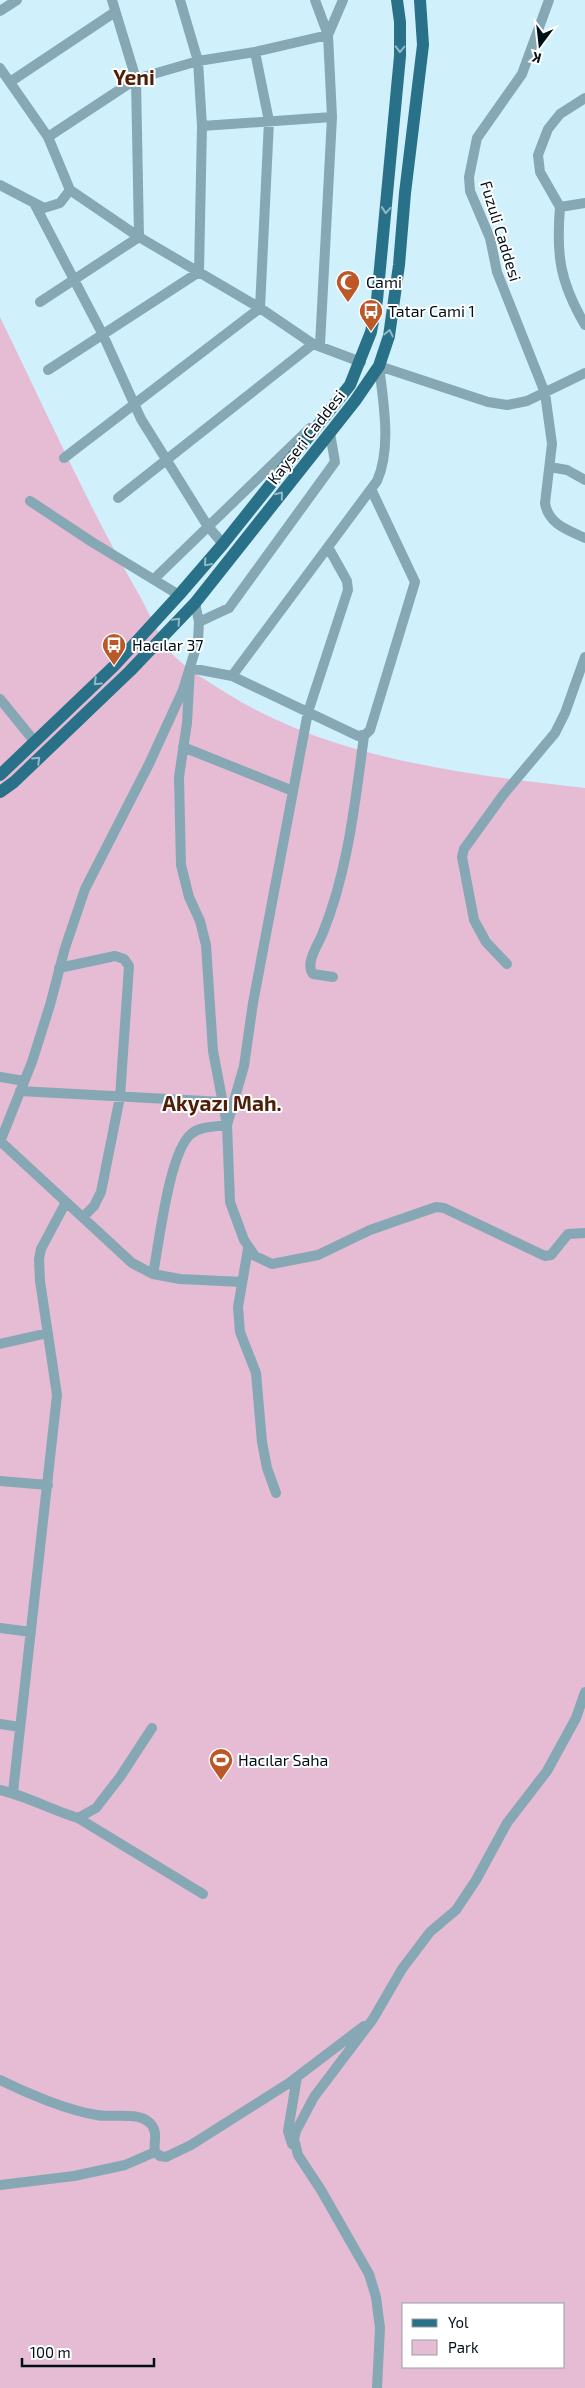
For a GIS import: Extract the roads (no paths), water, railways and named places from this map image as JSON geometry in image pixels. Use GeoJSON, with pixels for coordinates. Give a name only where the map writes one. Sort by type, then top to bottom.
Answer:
{"type":"FeatureCollection","features":[{"type":"Feature","properties":{"kind":"main road","name":"Kayseri Caddesi"},"geometry":{"type":"LineString","coordinates":[[0,775],[114,666],[179,595],[223,544],[350,385],[371,332],[381,267],[400,56],[400,22],[397,0]]}},
{"type":"Feature","properties":{"kind":"main road","name":"Kayseri Caddesi"},"geometry":{"type":"LineString","coordinates":[[0,792],[14,782],[130,671],[195,603],[330,433],[368,384],[379,366],[389,336],[399,265],[404,194],[413,142],[423,45],[420,0]]}},
{"type":"Feature","properties":{"kind":"street"},"geometry":{"type":"LineString","coordinates":[[0,11],[17,0]]}},
{"type":"Feature","properties":{"kind":"street"},"geometry":{"type":"LineString","coordinates":[[112,0],[136,80],[139,237]]}},
{"type":"Feature","properties":{"kind":"street"},"geometry":{"type":"LineString","coordinates":[[180,0],[198,61],[202,126],[200,272]]}},
{"type":"Feature","properties":{"kind":"street"},"geometry":{"type":"LineString","coordinates":[[118,498],[317,344],[332,117],[328,35],[315,0]]}},
{"type":"Feature","properties":{"kind":"street"},"geometry":{"type":"LineString","coordinates":[[328,35],[343,0]]}},
{"type":"Feature","properties":{"kind":"street","name":"Fuzuli Caddesi"},"geometry":{"type":"LineString","coordinates":[[549,0],[522,74],[477,138],[469,177],[470,191],[490,238],[497,272],[545,393],[552,444],[545,503],[546,512],[550,520],[584,537]]}},
{"type":"Feature","properties":{"kind":"street"},"geometry":{"type":"LineString","coordinates":[[10,82],[115,12]]}},
{"type":"Feature","properties":{"kind":"street"},"geometry":{"type":"LineString","coordinates":[[48,137],[136,80],[198,61],[255,52],[328,35]]}},
{"type":"Feature","properties":{"kind":"street"},"geometry":{"type":"LineString","coordinates":[[255,52],[269,121],[260,308]]}},
{"type":"Feature","properties":{"kind":"street"},"geometry":{"type":"LineString","coordinates":[[0,68],[48,137],[70,190],[139,237],[317,344],[360,362]]}},
{"type":"Feature","properties":{"kind":"street"},"geometry":{"type":"LineString","coordinates":[[585,98],[560,114],[548,129],[538,155],[540,172],[560,207],[557,244],[564,280],[585,325]]}},
{"type":"Feature","properties":{"kind":"street"},"geometry":{"type":"LineString","coordinates":[[202,126],[332,117]]}},
{"type":"Feature","properties":{"kind":"street"},"geometry":{"type":"LineString","coordinates":[[0,185],[35,205],[44,208],[52,207],[66,198],[70,190]]}},
{"type":"Feature","properties":{"kind":"street"},"geometry":{"type":"LineString","coordinates":[[560,207],[585,203]]}},
{"type":"Feature","properties":{"kind":"street"},"geometry":{"type":"LineString","coordinates":[[35,205],[103,335],[134,403],[165,460],[207,525],[223,544]]}},
{"type":"Feature","properties":{"kind":"street"},"geometry":{"type":"LineString","coordinates":[[40,302],[139,237]]}},
{"type":"Feature","properties":{"kind":"street"},"geometry":{"type":"LineString","coordinates":[[48,370],[200,272]]}},
{"type":"Feature","properties":{"kind":"street"},"geometry":{"type":"LineString","coordinates":[[64,458],[260,308]]}},
{"type":"Feature","properties":{"kind":"street"},"geometry":{"type":"LineString","coordinates":[[232,676],[371,489],[381,472],[386,418],[379,366],[497,404],[507,405],[526,402],[585,373]]}},
{"type":"Feature","properties":{"kind":"street"},"geometry":{"type":"LineString","coordinates":[[154,579],[207,525],[334,405]]}},
{"type":"Feature","properties":{"kind":"street"},"geometry":{"type":"LineString","coordinates":[[199,622],[230,608],[336,462],[330,433]]}},
{"type":"Feature","properties":{"kind":"street"},"geometry":{"type":"LineString","coordinates":[[550,467],[567,470],[585,480]]}},
{"type":"Feature","properties":{"kind":"street"},"geometry":{"type":"LineString","coordinates":[[333,977],[313,974],[310,964],[326,925],[344,866],[364,736],[370,730],[415,582],[371,489]]}},
{"type":"Feature","properties":{"kind":"street"},"geometry":{"type":"LineString","coordinates":[[30,501],[92,542],[179,595]]}},
{"type":"Feature","properties":{"kind":"street"},"geometry":{"type":"LineString","coordinates":[[227,1125],[244,1066],[253,1003],[308,712],[348,590],[347,581],[328,547]]}},
{"type":"Feature","properties":{"kind":"street"},"geometry":{"type":"LineString","coordinates":[[195,603],[199,622],[198,641],[183,690],[149,764],[84,890],[59,968],[50,1005],[24,1081],[0,1142],[132,1263],[153,1274],[180,1279],[242,1282]]}},
{"type":"Feature","properties":{"kind":"street"},"geometry":{"type":"LineString","coordinates":[[507,964],[486,942],[474,920],[462,857],[464,849],[503,795],[555,733],[565,713],[585,657]]}},
{"type":"Feature","properties":{"kind":"street"},"geometry":{"type":"LineString","coordinates":[[190,668],[232,676],[358,736],[364,736]]}},
{"type":"Feature","properties":{"kind":"street"},"geometry":{"type":"LineString","coordinates":[[190,668],[179,778],[181,864],[188,896],[200,922],[206,945],[213,1051],[227,1125],[230,1202],[248,1249],[263,1262],[272,1264],[318,1255],[370,1230],[436,1207],[444,1208],[545,1256],[550,1255],[568,1234],[585,1233]]}},
{"type":"Feature","properties":{"kind":"street"},"geometry":{"type":"LineString","coordinates":[[0,700],[35,742]]}},
{"type":"Feature","properties":{"kind":"street"},"geometry":{"type":"LineString","coordinates":[[183,747],[293,791]]}},
{"type":"Feature","properties":{"kind":"street"},"geometry":{"type":"LineString","coordinates":[[59,968],[115,956],[124,959],[130,966],[120,1096],[101,1192],[94,1206],[83,1217]]}},
{"type":"Feature","properties":{"kind":"street"},"geometry":{"type":"LineString","coordinates":[[0,1077],[24,1081]]}},
{"type":"Feature","properties":{"kind":"street"},"geometry":{"type":"LineString","coordinates":[[20,1091],[223,1102]]}},
{"type":"Feature","properties":{"kind":"street"},"geometry":{"type":"LineString","coordinates":[[153,1274],[173,1171],[182,1145],[192,1132],[227,1125]]}},
{"type":"Feature","properties":{"kind":"street"},"geometry":{"type":"LineString","coordinates":[[13,1792],[57,1395],[39,1259],[41,1250],[66,1202]]}},
{"type":"Feature","properties":{"kind":"street"},"geometry":{"type":"LineString","coordinates":[[248,1249],[238,1307],[240,1332],[256,1373],[262,1442],[267,1468],[276,1493]]}},
{"type":"Feature","properties":{"kind":"street"},"geometry":{"type":"LineString","coordinates":[[0,1344],[48,1333]]}},
{"type":"Feature","properties":{"kind":"street"},"geometry":{"type":"LineString","coordinates":[[0,1482],[48,1485]]}},
{"type":"Feature","properties":{"kind":"street"},"geometry":{"type":"LineString","coordinates":[[0,1628],[31,1632]]}},
{"type":"Feature","properties":{"kind":"street"},"geometry":{"type":"LineString","coordinates":[[295,2147],[296,2131],[314,2097],[372,2019],[402,1969],[430,1932],[456,1910],[476,1880],[507,1823],[547,1771],[576,1718],[585,1692]]}},
{"type":"Feature","properties":{"kind":"street"},"geometry":{"type":"LineString","coordinates":[[0,1724],[20,1727]]}},
{"type":"Feature","properties":{"kind":"street"},"geometry":{"type":"LineString","coordinates":[[78,1818],[96,1808],[120,1777],[152,1728]]}},
{"type":"Feature","properties":{"kind":"street"},"geometry":{"type":"LineString","coordinates":[[0,1790],[13,1792],[57,1812],[78,1818],[204,1894]]}},
{"type":"Feature","properties":{"kind":"street"},"geometry":{"type":"LineString","coordinates":[[155,2152],[160,2156],[166,2156],[191,2145],[297,2077],[372,2019]]}},
{"type":"Feature","properties":{"kind":"street"},"geometry":{"type":"LineString","coordinates":[[297,2077],[288,2131],[291,2142],[369,2274],[376,2297],[380,2328],[377,2388]]}},
{"type":"Feature","properties":{"kind":"street"},"geometry":{"type":"LineString","coordinates":[[0,2080],[22,2092],[98,2115],[144,2119],[155,2133],[155,2152]]}},
{"type":"Feature","properties":{"kind":"street"},"geometry":{"type":"LineString","coordinates":[[0,2186],[74,2176],[125,2165],[155,2152]]}},
{"type":"Feature","properties":{"kind":"place","name":"Cami"},"geometry":{"type":"Point","coordinates":[348,303]}},
{"type":"Feature","properties":{"kind":"place","name":"Tatar Cami 1"},"geometry":{"type":"Point","coordinates":[371,332]}},
{"type":"Feature","properties":{"kind":"place","name":"Hacılar 37"},"geometry":{"type":"Point","coordinates":[114,666]}},
{"type":"Feature","properties":{"kind":"place","name":"Hacılar Saha"},"geometry":{"type":"Point","coordinates":[221,1781]}},
{"type":"Feature","properties":{"kind":"district","name":"Yeni"},"geometry":{"type":"Point","coordinates":[134,78]}},
{"type":"Feature","properties":{"kind":"district","name":"Akyazı Mah."},"geometry":{"type":"Point","coordinates":[222,1104]}}]}
